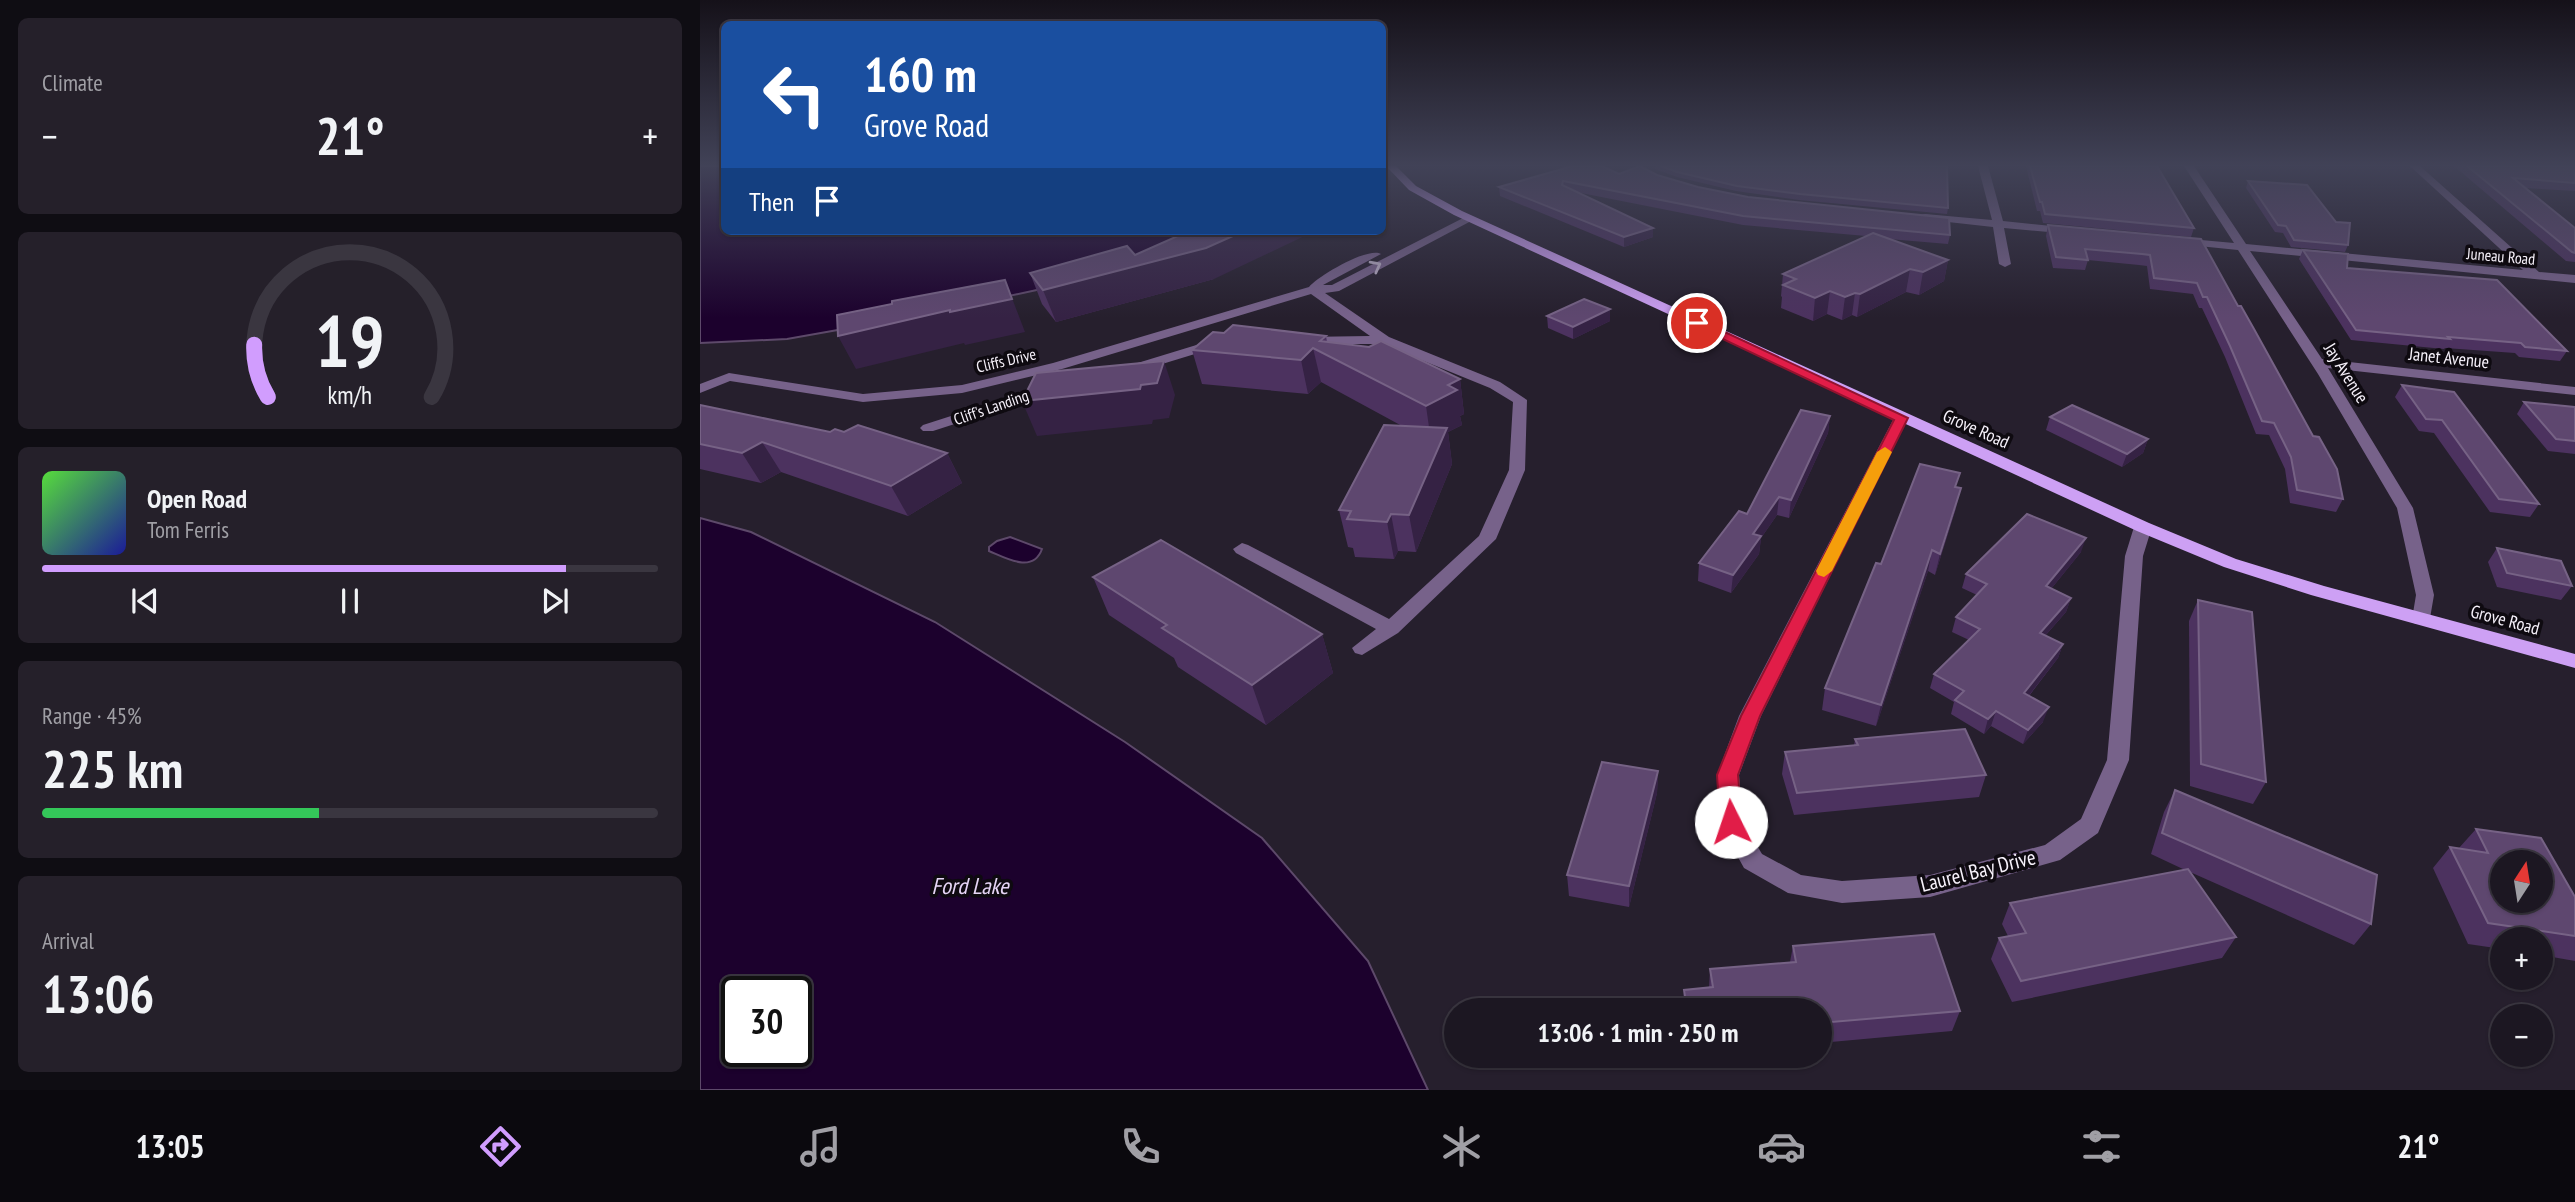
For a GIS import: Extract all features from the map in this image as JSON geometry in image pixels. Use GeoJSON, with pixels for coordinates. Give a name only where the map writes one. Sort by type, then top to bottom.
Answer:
{"type":"FeatureCollection","features":[{"type":"Feature","properties":{"kind":"main road","name":"Grove Road"},"geometry":{"type":"LineString","coordinates":[[1466,217],[1901,418],[2143,527],[2230,563],[2318,592],[2575,661]]}},
{"type":"Feature","properties":{"kind":"street","name":"Cliffs Drive"},"geometry":{"type":"LineString","coordinates":[[700,388],[722,378],[734,377],[863,398],[962,388],[1057,366],[1313,290],[1335,288],[1462,217]]}},
{"type":"Feature","properties":{"kind":"street"},"geometry":{"type":"LineString","coordinates":[[1925,217],[2084,232]]}},
{"type":"Feature","properties":{"kind":"street"},"geometry":{"type":"LineString","coordinates":[[1996,217],[2005,264]]}},
{"type":"Feature","properties":{"kind":"street","name":"Jay Avenue"},"geometry":{"type":"LineString","coordinates":[[2222,217],[2318,363],[2405,508],[2425,595],[2422,619]]}},
{"type":"Feature","properties":{"kind":"street"},"geometry":{"type":"LineString","coordinates":[[2471,217],[2535,275]]}},
{"type":"Feature","properties":{"kind":"street","name":"Juneau Road"},"geometry":{"type":"LineString","coordinates":[[2164,240],[2575,279]]}},
{"type":"Feature","properties":{"kind":"street"},"geometry":{"type":"LineString","coordinates":[[1313,290],[1384,341],[1495,385],[1520,400],[1517,470],[1487,539],[1391,628],[1362,648]]}},
{"type":"Feature","properties":{"kind":"street"},"geometry":{"type":"LineString","coordinates":[[1126,372],[1214,343],[1234,341]]}},
{"type":"Feature","properties":{"kind":"street"},"geometry":{"type":"LineString","coordinates":[[1290,341],[1384,341]]}},
{"type":"Feature","properties":{"kind":"street","name":"Janet Avenue"},"geometry":{"type":"LineString","coordinates":[[2318,363],[2575,391]]}},
{"type":"Feature","properties":{"kind":"street","name":"Cliff's Landing"},"geometry":{"type":"LineString","coordinates":[[929,428],[1037,391],[1062,386]]}},
{"type":"Feature","properties":{"kind":"street","name":"Laurel Bay Drive"},"geometry":{"type":"LineString","coordinates":[[1901,418],[1750,716],[1728,775],[1731,822],[1754,861],[1797,885],[1842,892],[1930,886],[2052,853],[2090,826],[2118,760],[2134,556],[2143,527]]}},
{"type":"Feature","properties":{"kind":"street"},"geometry":{"type":"LineString","coordinates":[[1242,549],[1391,628]]}},
{"type":"Feature","properties":{"kind":"water"},"geometry":{"type":"Polygon","coordinates":[[[700,217],[721,217],[721,235],[1205,235],[1046,288],[911,317],[787,339],[700,343],[700,217]]]}},
{"type":"Feature","properties":{"kind":"water","name":"Ford Lake"},"geometry":{"type":"Polygon","coordinates":[[[700,518],[751,532],[935,622],[1125,742],[1262,838],[1368,961],[1428,1090],[700,1090],[700,518]]]}},
{"type":"Feature","properties":{"kind":"water"},"geometry":{"type":"Polygon","coordinates":[[[1010,537],[1042,549],[1038,557],[1032,561],[1018,562],[989,551],[989,547],[997,541],[1010,537]]]}},
{"type":"Feature","properties":{"kind":"building"},"geometry":{"type":"Polygon","coordinates":[[[1574,217],[1629,217],[1653,228],[1624,237],[1574,217]]]}},
{"type":"Feature","properties":{"kind":"building"},"geometry":{"type":"Polygon","coordinates":[[[1752,217],[1938,217],[1949,218],[1950,235],[1752,217]]]}},
{"type":"Feature","properties":{"kind":"building"},"geometry":{"type":"Polygon","coordinates":[[[2076,217],[2187,217],[2194,228],[2076,217]]]}},
{"type":"Feature","properties":{"kind":"building"},"geometry":{"type":"Polygon","coordinates":[[[2272,217],[2332,217],[2336,222],[2350,223],[2348,245],[2294,240],[2286,226],[2278,225],[2272,217]]]}},
{"type":"Feature","properties":{"kind":"building"},"geometry":{"type":"Polygon","coordinates":[[[2529,217],[2561,217],[2575,228],[2575,253],[2529,217]]]}},
{"type":"Feature","properties":{"kind":"building"},"geometry":{"type":"Polygon","coordinates":[[[2048,225],[2201,239],[2313,436],[2319,437],[2337,469],[2343,499],[2297,490],[2291,457],[2274,423],[2262,421],[2207,297],[2203,297],[2197,283],[2154,278],[2150,255],[2085,249],[2088,260],[2056,257],[2048,225]]]}},
{"type":"Feature","properties":{"kind":"building"},"geometry":{"type":"Polygon","coordinates":[[[1873,233],[1948,260],[1923,272],[1910,269],[1860,294],[1845,297],[1830,291],[1815,298],[1783,285],[1796,279],[1783,274],[1873,233]]]}},
{"type":"Feature","properties":{"kind":"building"},"geometry":{"type":"Polygon","coordinates":[[[1180,235],[1235,235],[1206,248],[1043,290],[1030,273],[1127,246],[1135,255],[1180,235]]]}},
{"type":"Feature","properties":{"kind":"building"},"geometry":{"type":"Polygon","coordinates":[[[2303,250],[2348,254],[2347,268],[2497,280],[2567,351],[2525,347],[2521,343],[2356,330],[2303,250]]]}},
{"type":"Feature","properties":{"kind":"building"},"geometry":{"type":"Polygon","coordinates":[[[1005,280],[1012,299],[950,310],[838,336],[837,315],[892,304],[892,301],[1005,280]]]}},
{"type":"Feature","properties":{"kind":"building"},"geometry":{"type":"Polygon","coordinates":[[[1584,299],[1610,309],[1573,327],[1547,316],[1584,299]]]}},
{"type":"Feature","properties":{"kind":"building"},"geometry":{"type":"Polygon","coordinates":[[[1233,325],[1326,336],[1320,341],[1369,347],[1381,341],[1460,379],[1448,385],[1457,390],[1426,406],[1313,348],[1301,360],[1192,350],[1213,332],[1224,333],[1233,325]]]}},
{"type":"Feature","properties":{"kind":"building"},"geometry":{"type":"Polygon","coordinates":[[[1164,361],[1157,383],[1141,385],[1140,389],[1022,401],[1036,373],[1164,361]]]}},
{"type":"Feature","properties":{"kind":"building"},"geometry":{"type":"Polygon","coordinates":[[[2402,385],[2454,392],[2539,504],[2499,499],[2442,420],[2426,419],[2402,385]]]}},
{"type":"Feature","properties":{"kind":"building"},"geometry":{"type":"Polygon","coordinates":[[[2524,402],[2575,407],[2575,441],[2556,439],[2524,402]]]}},
{"type":"Feature","properties":{"kind":"building"},"geometry":{"type":"Polygon","coordinates":[[[700,405],[830,432],[835,429],[844,432],[858,425],[947,453],[891,486],[762,442],[742,453],[700,444],[700,405]]]}},
{"type":"Feature","properties":{"kind":"building"},"geometry":{"type":"Polygon","coordinates":[[[2072,405],[2148,439],[2127,454],[2050,417],[2072,405]]]}},
{"type":"Feature","properties":{"kind":"building"},"geometry":{"type":"Polygon","coordinates":[[[1801,410],[1830,416],[1791,500],[1779,497],[1753,534],[1761,536],[1733,575],[1699,563],[1739,511],[1747,514],[1801,410]]]}},
{"type":"Feature","properties":{"kind":"building"},"geometry":{"type":"Polygon","coordinates":[[[1384,425],[1447,428],[1409,515],[1391,514],[1387,522],[1347,519],[1351,511],[1339,510],[1384,425]]]}},
{"type":"Feature","properties":{"kind":"building"},"geometry":{"type":"Polygon","coordinates":[[[1920,464],[1960,473],[1955,487],[1961,488],[1940,554],[1932,550],[1881,705],[1825,688],[1876,563],[1881,564],[1920,464]]]}},
{"type":"Feature","properties":{"kind":"building"},"geometry":{"type":"Polygon","coordinates":[[[2027,514],[2086,538],[2046,586],[2071,598],[2040,633],[2063,644],[2024,693],[2049,707],[2028,730],[1996,711],[1988,719],[1955,700],[1964,691],[1934,674],[1980,629],[1956,617],[1987,584],[1966,574],[2027,514]]]}},
{"type":"Feature","properties":{"kind":"building"},"geometry":{"type":"Polygon","coordinates":[[[1161,540],[1322,634],[1252,685],[1162,628],[1167,625],[1093,577],[1161,540]]]}},
{"type":"Feature","properties":{"kind":"building"},"geometry":{"type":"Polygon","coordinates":[[[2497,548],[2561,561],[2572,586],[2507,573],[2497,548]]]}},
{"type":"Feature","properties":{"kind":"building"},"geometry":{"type":"Polygon","coordinates":[[[2198,600],[2252,612],[2266,782],[2201,764],[2198,600]]]}},
{"type":"Feature","properties":{"kind":"building"},"geometry":{"type":"Polygon","coordinates":[[[1965,729],[1986,775],[1797,793],[1785,752],[1858,745],[1855,739],[1965,729]]]}},
{"type":"Feature","properties":{"kind":"building"},"geometry":{"type":"Polygon","coordinates":[[[1602,762],[1658,771],[1629,886],[1567,875],[1602,762]]]}},
{"type":"Feature","properties":{"kind":"building"},"geometry":{"type":"Polygon","coordinates":[[[2175,790],[2377,875],[2371,924],[2162,833],[2175,790]]]}},
{"type":"Feature","properties":{"kind":"building"},"geometry":{"type":"Polygon","coordinates":[[[2476,829],[2541,838],[2548,850],[2490,850],[2490,914],[2553,914],[2553,859],[2575,897],[2575,936],[2553,933],[2553,927],[2515,927],[2488,923],[2450,847],[2488,853],[2476,829]]]}},
{"type":"Feature","properties":{"kind":"building"},"geometry":{"type":"Polygon","coordinates":[[[2188,869],[2236,937],[2021,981],[1999,938],[2026,933],[2010,903],[2188,869]]]}},
{"type":"Feature","properties":{"kind":"building"},"geometry":{"type":"Polygon","coordinates":[[[1934,934],[1960,1011],[1832,1022],[1832,998],[1685,998],[1684,990],[1713,987],[1710,969],[1796,962],[1793,946],[1934,934]]]}},
{"type":"Feature","properties":{"kind":"slow traffic"},"geometry":{"type":"LineString","coordinates":[[1824,571],[1885,452]]}},
{"type":"Feature","properties":{"kind":"route"},"geometry":{"type":"LineString","coordinates":[[1697,323],[1901,418],[1750,716],[1728,775],[1731,822]]}}]}
